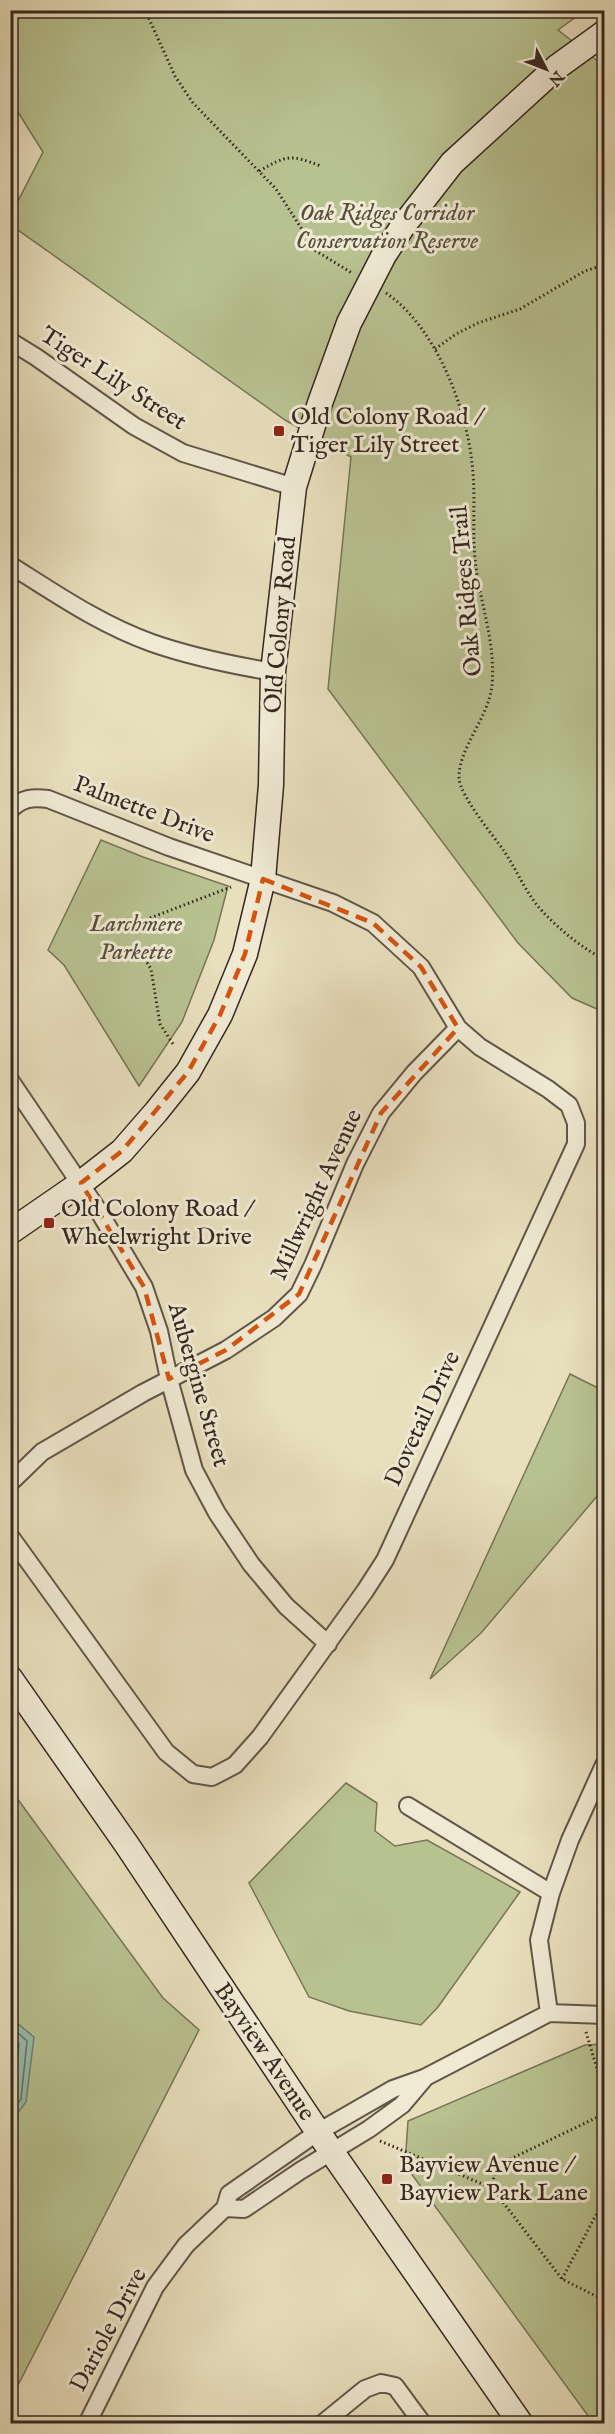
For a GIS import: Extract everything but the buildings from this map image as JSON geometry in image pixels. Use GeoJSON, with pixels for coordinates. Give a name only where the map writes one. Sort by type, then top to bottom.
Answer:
{"type":"FeatureCollection","features":[{"type":"Feature","properties":{"kind":"street","name":"Old Colony Road"},"geometry":{"type":"LineString","coordinates":[[10,1232],[81,1183],[122,1151],[188,1072],[220,1016],[245,954],[263,879],[271,784],[273,672],[294,487],[320,402],[349,323],[403,226],[452,163],[557,68],[604,33]]}},
{"type":"Feature","properties":{"kind":"street","name":"Tiger Lily Street"},"geometry":{"type":"LineString","coordinates":[[10,341],[134,426],[183,453],[294,487]]}},
{"type":"Feature","properties":{"kind":"street"},"geometry":{"type":"LineString","coordinates":[[10,566],[80,610],[150,642],[211,661],[273,672]]}},
{"type":"Feature","properties":{"kind":"street","name":"Palmette Drive"},"geometry":{"type":"LineString","coordinates":[[10,810],[30,797],[48,799],[169,847],[263,879]]}},
{"type":"Feature","properties":{"kind":"street","name":"Dovetail Drive"},"geometry":{"type":"LineString","coordinates":[[10,1536],[166,1752],[193,1774],[212,1778],[235,1765],[260,1737],[328,1644],[385,1560],[576,1144],[576,1122],[569,1105],[548,1089],[480,1047],[458,1028],[421,967],[373,923],[333,903],[263,879]]}},
{"type":"Feature","properties":{"kind":"street","name":"Millwright Avenue"},"geometry":{"type":"LineString","coordinates":[[169,1379],[226,1350],[274,1318],[299,1294],[355,1164],[381,1113],[414,1073],[458,1028]]}},
{"type":"Feature","properties":{"kind":"street","name":"Aubergine Street"},"geometry":{"type":"LineString","coordinates":[[10,1080],[81,1183],[144,1287],[159,1331],[169,1379],[194,1470],[217,1513],[252,1564],[286,1606],[328,1644]]}},
{"type":"Feature","properties":{"kind":"street"},"geometry":{"type":"LineString","coordinates":[[10,1483],[42,1452],[169,1379]]}},
{"type":"Feature","properties":{"kind":"street","name":"Bayview Avenue"},"geometry":{"type":"LineString","coordinates":[[10,1678],[127,1845],[325,2142],[521,2424]]}},
{"type":"Feature","properties":{"kind":"street"},"geometry":{"type":"LineString","coordinates":[[549,2013],[539,1940],[551,1893],[570,1839],[604,1765]]}},
{"type":"Feature","properties":{"kind":"street"},"geometry":{"type":"LineString","coordinates":[[408,1806],[551,1893]]}},
{"type":"Feature","properties":{"kind":"street"},"geometry":{"type":"LineString","coordinates":[[225,2208],[244,2210],[393,2089],[424,2079],[549,2013],[604,2015]]}},
{"type":"Feature","properties":{"kind":"street"},"geometry":{"type":"LineString","coordinates":[[325,2142],[369,2129],[402,2105],[424,2079]]}},
{"type":"Feature","properties":{"kind":"street","name":"Dariole Drive"},"geometry":{"type":"LineString","coordinates":[[87,2424],[155,2287],[186,2245],[225,2208],[229,2194],[325,2142]]}},
{"type":"Feature","properties":{"kind":"street"},"geometry":{"type":"LineString","coordinates":[[322,2424],[365,2389],[381,2383],[394,2386],[423,2424]]}},
{"type":"Feature","properties":{"kind":"path","name":"Oak Ridges Trail"},"geometry":{"type":"LineString","coordinates":[[146,10],[175,76],[193,103],[281,196],[316,251],[396,301],[410,315],[435,350],[459,406],[470,442],[476,560],[492,651],[492,686],[487,708],[462,759],[460,784],[537,905],[558,926],[604,959]]}},
{"type":"Feature","properties":{"kind":"path"},"geometry":{"type":"LineString","coordinates":[[259,171],[281,159],[294,156],[321,166]]}},
{"type":"Feature","properties":{"kind":"path"},"geometry":{"type":"LineString","coordinates":[[435,350],[456,334],[477,323],[520,309],[585,271],[604,265]]}},
{"type":"Feature","properties":{"kind":"path"},"geometry":{"type":"LineString","coordinates":[[150,918],[232,886]]}},
{"type":"Feature","properties":{"kind":"path"},"geometry":{"type":"LineString","coordinates":[[140,951],[151,969],[160,1024],[173,1044]]}},
{"type":"Feature","properties":{"kind":"path"},"geometry":{"type":"LineString","coordinates":[[585,2032],[604,2092]]}},
{"type":"Feature","properties":{"kind":"path"},"geometry":{"type":"LineString","coordinates":[[492,2188],[494,2176],[504,2162],[604,2114]]}},
{"type":"Feature","properties":{"kind":"path"},"geometry":{"type":"LineString","coordinates":[[380,2141],[492,2188],[562,2279],[604,2300]]}},
{"type":"Feature","properties":{"kind":"path"},"geometry":{"type":"LineString","coordinates":[[562,2279],[604,2200]]}},
{"type":"Feature","properties":{"kind":"highlighted area"},"geometry":{"type":"Polygon","coordinates":[[[263,879],[373,923],[421,967],[458,1028],[381,1113],[299,1294],[226,1350],[169,1379],[144,1287],[81,1183],[122,1151],[188,1072],[220,1015],[245,954],[263,879]]]}},
{"type":"Feature","properties":{"kind":"green space","name":"Oak Ridges Corridor Conservation Reserve"},"geometry":{"type":"Polygon","coordinates":[[[11,11],[584,11],[558,30],[604,66],[604,1012],[572,998],[518,943],[328,689],[351,457],[285,420],[11,225],[10,217],[43,152],[11,101],[11,11]]]}},
{"type":"Feature","properties":{"kind":"green space","name":"Larchmere Parkette"},"geometry":{"type":"Polygon","coordinates":[[[101,840],[228,886],[214,940],[182,1022],[139,1086],[64,965],[48,950],[101,840]]]}},
{"type":"Feature","properties":{"kind":"green space"},"geometry":{"type":"Polygon","coordinates":[[[570,1374],[604,1391],[604,1488],[481,1633],[430,1679],[570,1374]]]}},
{"type":"Feature","properties":{"kind":"green space"},"geometry":{"type":"Polygon","coordinates":[[[346,1783],[377,1803],[375,1831],[395,1846],[427,1840],[520,1892],[438,2007],[421,2025],[349,2011],[309,1997],[249,1883],[346,1783]]]}},
{"type":"Feature","properties":{"kind":"green space"},"geometry":{"type":"Polygon","coordinates":[[[11,1790],[163,1998],[199,2030],[11,2399],[11,1790]]]}},
{"type":"Feature","properties":{"kind":"green space"},"geometry":{"type":"Polygon","coordinates":[[[604,2044],[604,2423],[594,2424],[405,2165],[408,2121],[585,2045],[604,2044]]]}},
{"type":"Feature","properties":{"kind":"water"},"geometry":{"type":"Polygon","coordinates":[[[11,2018],[34,2037],[26,2102],[12,2121],[11,2018]]]}},
{"type":"Feature","properties":{"kind":"place","name":"Old Colony Road / Tiger Lily Street"},"geometry":{"type":"Point","coordinates":[279,431]}},
{"type":"Feature","properties":{"kind":"place","name":"Old Colony Road / Wheelwright Drive"},"geometry":{"type":"Point","coordinates":[49,1223]}},
{"type":"Feature","properties":{"kind":"place","name":"Bayview Avenue / Bayview Park Lane"},"geometry":{"type":"Point","coordinates":[387,2179]}}]}
